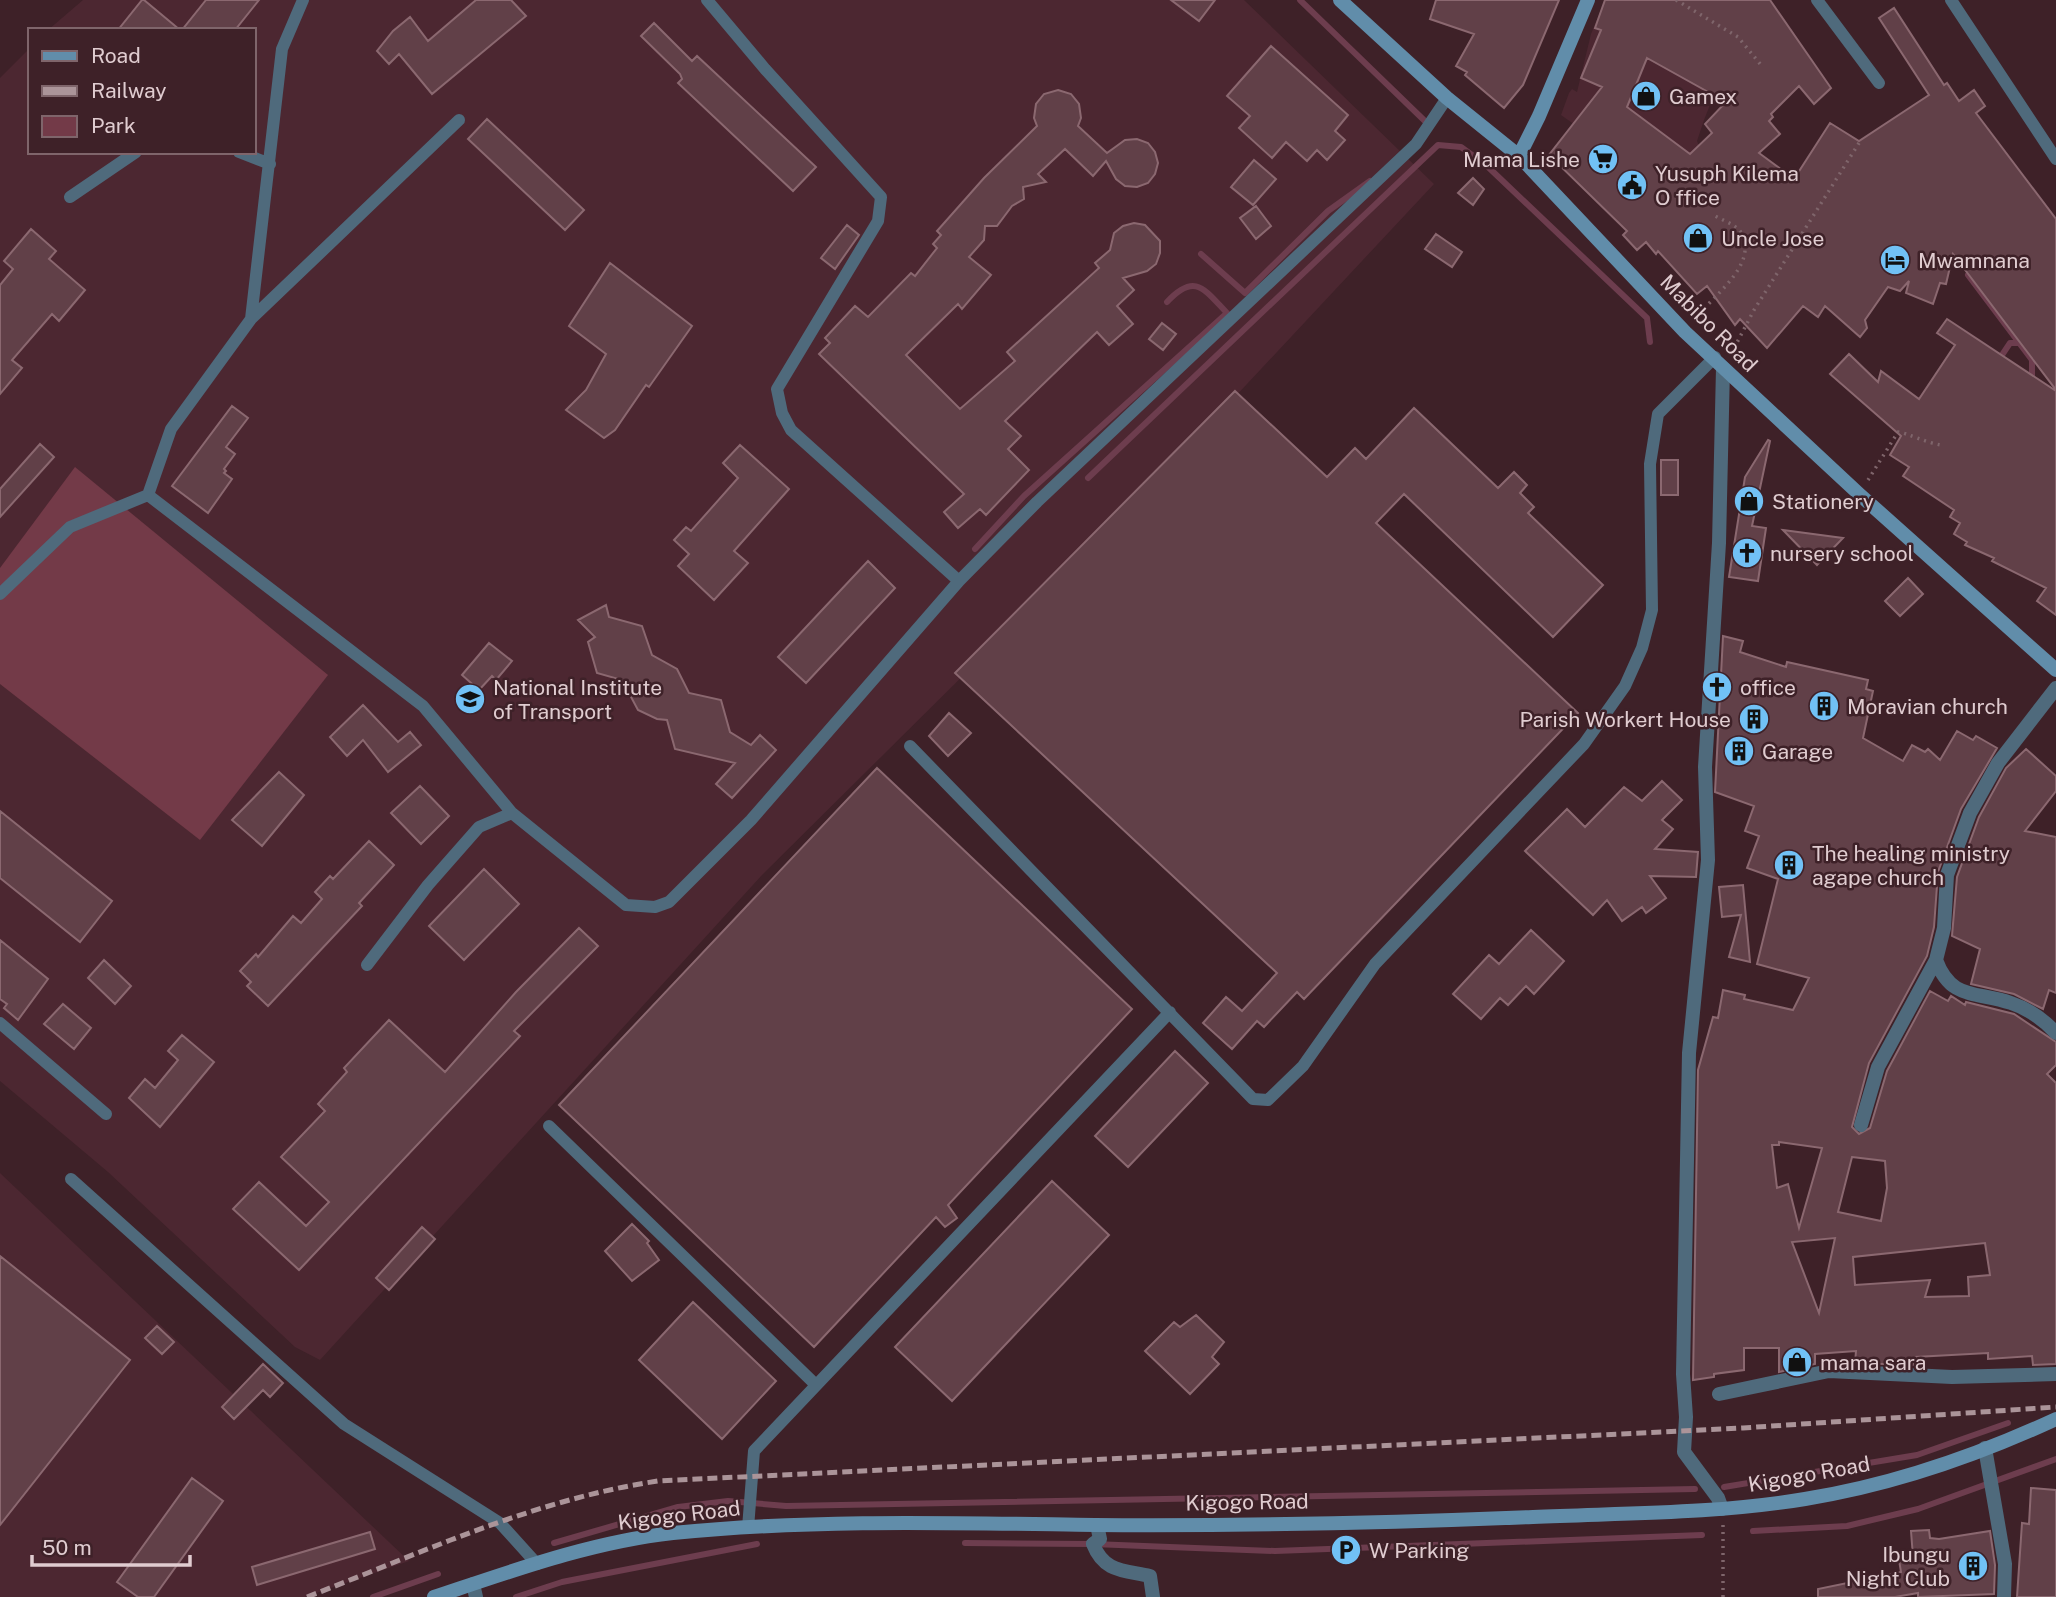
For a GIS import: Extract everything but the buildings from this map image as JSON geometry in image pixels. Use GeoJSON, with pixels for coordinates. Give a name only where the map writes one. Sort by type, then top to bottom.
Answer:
{"type":"FeatureCollection","features":[{"type":"Feature","properties":{"kind":"main road","name":"Mabibo Road"},"geometry":{"type":"LineString","coordinates":[[1340,0],[1447,98],[1519,156],[1685,332],[1859,494],[2056,670]]}},
{"type":"Feature","properties":{"kind":"main road"},"geometry":{"type":"LineString","coordinates":[[1519,156],[1539,117],[1588,0]]}},
{"type":"Feature","properties":{"kind":"main road","name":"Kigogo Road"},"geometry":{"type":"LineString","coordinates":[[434,1597],[475,1591],[537,1564],[582,1550],[670,1534],[748,1528],[954,1522],[1097,1525],[1480,1520],[1722,1509],[1805,1499],[1892,1480],[2052,1423]]}},
{"type":"Feature","properties":{"kind":"street"},"geometry":{"type":"LineString","coordinates":[[1719,363],[1719,543],[1705,767],[1707,882],[1689,1053],[1683,1374],[1686,1417],[1684,1452],[1718,1498],[1722,1509]]}},
{"type":"Feature","properties":{"kind":"street"},"geometry":{"type":"LineString","coordinates":[[1861,1125],[1878,1067],[1936,960],[1944,928],[1947,875],[1969,813],[1998,763],[2056,688]]}},
{"type":"Feature","properties":{"kind":"street"},"geometry":{"type":"LineString","coordinates":[[1936,960],[1951,986],[1962,992],[2011,1003],[2038,1016],[2056,1033]]}},
{"type":"Feature","properties":{"kind":"street"},"geometry":{"type":"LineString","coordinates":[[1719,1394],[1829,1371],[1952,1377],[2056,1374]]}},
{"type":"Feature","properties":{"kind":"street"},"geometry":{"type":"LineString","coordinates":[[1985,1448],[2005,1564],[2004,1597]]}},
{"type":"Feature","properties":{"kind":"street"},"geometry":{"type":"LineString","coordinates":[[1097,1525],[1100,1539],[1093,1544],[1099,1559],[1110,1567],[1150,1576],[1153,1597]]}},
{"type":"Feature","properties":{"kind":"lane"},"geometry":{"type":"LineString","coordinates":[[251,319],[282,49],[303,0]]}},
{"type":"Feature","properties":{"kind":"lane"},"geometry":{"type":"LineString","coordinates":[[707,0],[765,69],[881,197],[878,221],[777,389],[782,413],[791,430],[959,581]]}},
{"type":"Feature","properties":{"kind":"lane"},"geometry":{"type":"LineString","coordinates":[[1817,0],[1880,83]]}},
{"type":"Feature","properties":{"kind":"lane"},"geometry":{"type":"LineString","coordinates":[[1951,0],[2056,159]]}},
{"type":"Feature","properties":{"kind":"lane"},"geometry":{"type":"LineString","coordinates":[[148,495],[423,706],[512,813],[626,905],[648,907],[669,902],[751,820],[959,581],[1037,502],[1416,145],[1447,98]]}},
{"type":"Feature","properties":{"kind":"lane"},"geometry":{"type":"LineString","coordinates":[[0,594],[70,527],[148,495],[171,429],[251,319],[459,120]]}},
{"type":"Feature","properties":{"kind":"lane"},"geometry":{"type":"LineString","coordinates":[[70,197],[132,154]]}},
{"type":"Feature","properties":{"kind":"lane"},"geometry":{"type":"LineString","coordinates":[[244,154],[270,164]]}},
{"type":"Feature","properties":{"kind":"lane"},"geometry":{"type":"LineString","coordinates":[[910,746],[1253,1099],[1268,1100],[1303,1066],[1375,964],[1584,744],[1625,686],[1642,648],[1652,610],[1650,464],[1658,414],[1719,363]]}},
{"type":"Feature","properties":{"kind":"lane"},"geometry":{"type":"LineString","coordinates":[[367,965],[428,885],[479,827],[512,813]]}},
{"type":"Feature","properties":{"kind":"lane"},"geometry":{"type":"LineString","coordinates":[[748,1528],[754,1451],[1170,1012]]}},
{"type":"Feature","properties":{"kind":"lane"},"geometry":{"type":"LineString","coordinates":[[0,1023],[106,1114]]}},
{"type":"Feature","properties":{"kind":"lane"},"geometry":{"type":"LineString","coordinates":[[549,1126],[816,1385]]}},
{"type":"Feature","properties":{"kind":"lane"},"geometry":{"type":"LineString","coordinates":[[71,1179],[344,1424],[500,1523],[537,1564]]}},
{"type":"Feature","properties":{"kind":"path"},"geometry":{"type":"LineString","coordinates":[[1676,0],[1738,37],[1761,65]]}},
{"type":"Feature","properties":{"kind":"path"},"geometry":{"type":"LineString","coordinates":[[1719,363],[1859,143]]}},
{"type":"Feature","properties":{"kind":"path"},"geometry":{"type":"LineString","coordinates":[[1685,332],[1706,303],[1725,288],[1743,260],[1746,248],[1739,229],[1712,214]]}},
{"type":"Feature","properties":{"kind":"path"},"geometry":{"type":"LineString","coordinates":[[1859,494],[1898,432],[1904,432],[1917,441],[1941,445]]}},
{"type":"Feature","properties":{"kind":"path"},"geometry":{"type":"LineString","coordinates":[[1722,1509],[1723,1597]]}},
{"type":"Feature","properties":{"kind":"shaded area","name":"National Institute of Transport"},"geometry":{"type":"Polygon","coordinates":[[[83,0],[1244,0],[1434,184],[1117,523],[762,875],[320,1360],[295,1347],[108,1172],[0,1081],[0,78],[28,50],[28,154],[256,154],[256,28],[50,28],[83,0]]]}},
{"type":"Feature","properties":{"kind":"shaded area","name":"Gamex"},"geometry":{"type":"Polygon","coordinates":[[[1605,0],[1669,0],[1724,99],[1710,105],[1704,120],[1697,141],[1704,158],[1669,192],[1561,115],[1569,93],[1572,89],[1577,92],[1591,34],[1605,0]]]}},
{"type":"Feature","properties":{"kind":"shaded area"},"geometry":{"type":"Polygon","coordinates":[[[0,1173],[409,1561],[305,1597],[0,1597],[0,1173]]]}},
{"type":"Feature","properties":{"kind":"green space"},"geometry":{"type":"Polygon","coordinates":[[[75,467],[328,675],[200,840],[0,684],[0,568],[75,467]]]}},
{"type":"Feature","properties":{"kind":"waterway"},"geometry":{"type":"LineString","coordinates":[[1300,0],[1429,125]]}},
{"type":"Feature","properties":{"kind":"waterway"},"geometry":{"type":"LineString","coordinates":[[1088,478],[1438,145],[1461,147],[1487,166],[1647,318],[1650,342]]}},
{"type":"Feature","properties":{"kind":"waterway"},"geometry":{"type":"LineString","coordinates":[[1201,254],[1245,293],[1328,211],[1370,181]]}},
{"type":"Feature","properties":{"kind":"waterway"},"geometry":{"type":"LineString","coordinates":[[1968,275],[2032,360],[2032,378]]}},
{"type":"Feature","properties":{"kind":"waterway"},"geometry":{"type":"LineString","coordinates":[[975,549],[1024,496],[1227,313],[1199,287],[1185,288],[1167,302]]}},
{"type":"Feature","properties":{"kind":"waterway"},"geometry":{"type":"LineString","coordinates":[[1998,361],[2010,343],[2018,343]]}},
{"type":"Feature","properties":{"kind":"waterway"},"geometry":{"type":"LineString","coordinates":[[1724,1487],[1917,1455],[2008,1423]]}},
{"type":"Feature","properties":{"kind":"waterway"},"geometry":{"type":"LineString","coordinates":[[1753,1531],[1847,1526],[1918,1509],[2056,1459]]}},
{"type":"Feature","properties":{"kind":"waterway"},"geometry":{"type":"LineString","coordinates":[[554,1543],[678,1507],[728,1501],[786,1506],[1695,1489]]}},
{"type":"Feature","properties":{"kind":"waterway"},"geometry":{"type":"LineString","coordinates":[[965,1543],[1093,1544],[1275,1551],[1702,1535]]}},
{"type":"Feature","properties":{"kind":"waterway"},"geometry":{"type":"LineString","coordinates":[[516,1597],[562,1582],[757,1544]]}},
{"type":"Feature","properties":{"kind":"waterway"},"geometry":{"type":"LineString","coordinates":[[373,1597],[438,1574]]}},
{"type":"Feature","properties":{"kind":"railway"},"geometry":{"type":"LineString","coordinates":[[307,1597],[523,1514],[613,1489],[658,1481],[1743,1428],[2056,1407]]}},
{"type":"Feature","properties":{"kind":"place","name":"Gamex"},"geometry":{"type":"Point","coordinates":[1646,96]}},
{"type":"Feature","properties":{"kind":"place","name":"Mama Lishe"},"geometry":{"type":"Point","coordinates":[1603,159]}},
{"type":"Feature","properties":{"kind":"place","name":"Yusuph Kilema O ffice"},"geometry":{"type":"Point","coordinates":[1632,185]}},
{"type":"Feature","properties":{"kind":"place","name":"Uncle Jose"},"geometry":{"type":"Point","coordinates":[1698,238]}},
{"type":"Feature","properties":{"kind":"place","name":"Mwamnana"},"geometry":{"type":"Point","coordinates":[1895,260]}},
{"type":"Feature","properties":{"kind":"place","name":"Stationery"},"geometry":{"type":"Point","coordinates":[1749,501]}},
{"type":"Feature","properties":{"kind":"place","name":"nursery school"},"geometry":{"type":"Point","coordinates":[1747,553]}},
{"type":"Feature","properties":{"kind":"place","name":"office"},"geometry":{"type":"Point","coordinates":[1717,687]}},
{"type":"Feature","properties":{"kind":"place","name":"National Institute of Transport"},"geometry":{"type":"Point","coordinates":[470,699]}},
{"type":"Feature","properties":{"kind":"place","name":"Moravian church"},"geometry":{"type":"Point","coordinates":[1824,706]}},
{"type":"Feature","properties":{"kind":"place","name":"Parish Workert House"},"geometry":{"type":"Point","coordinates":[1754,719]}},
{"type":"Feature","properties":{"kind":"place","name":"Garage"},"geometry":{"type":"Point","coordinates":[1739,751]}},
{"type":"Feature","properties":{"kind":"place","name":"The healing ministry agape church"},"geometry":{"type":"Point","coordinates":[1789,865]}},
{"type":"Feature","properties":{"kind":"place","name":"mama sara"},"geometry":{"type":"Point","coordinates":[1797,1362]}},
{"type":"Feature","properties":{"kind":"place","name":"W Parking"},"geometry":{"type":"Point","coordinates":[1346,1550]}},
{"type":"Feature","properties":{"kind":"place","name":"Ibungu Night Club"},"geometry":{"type":"Point","coordinates":[1973,1566]}}]}
